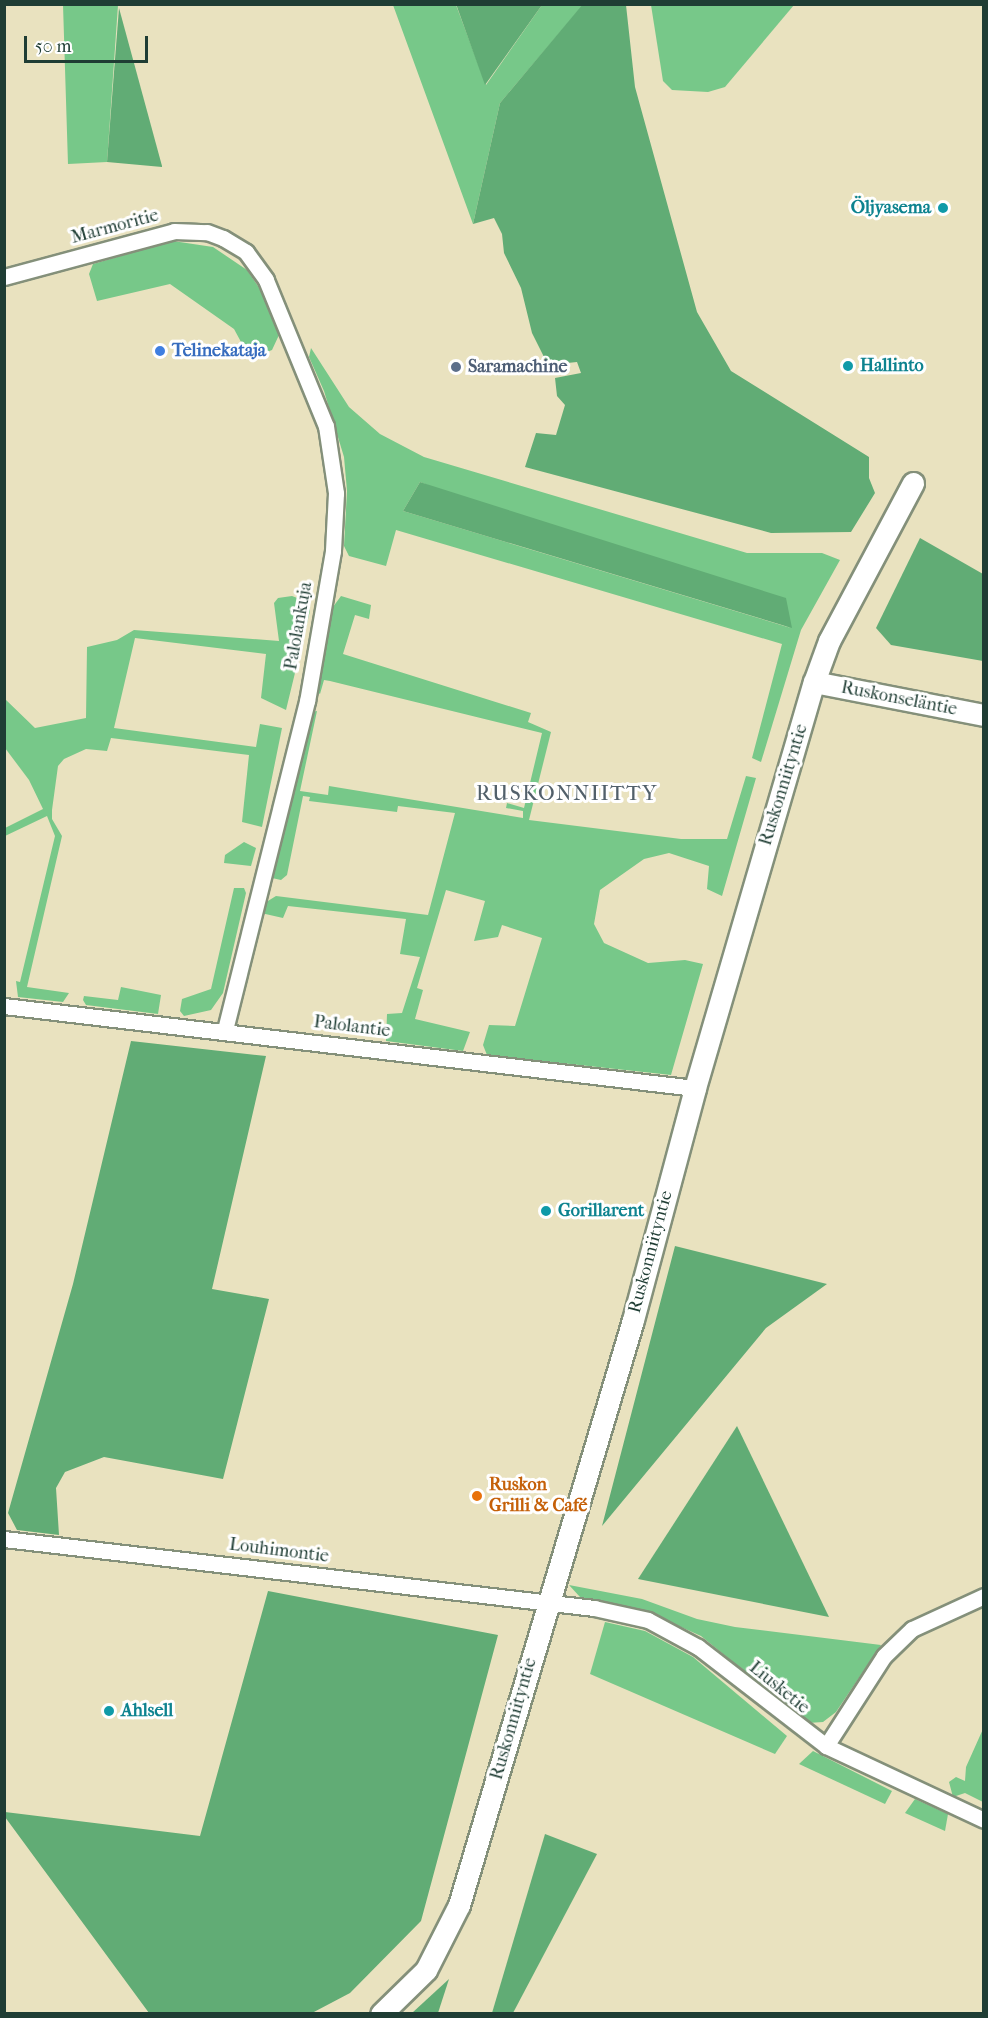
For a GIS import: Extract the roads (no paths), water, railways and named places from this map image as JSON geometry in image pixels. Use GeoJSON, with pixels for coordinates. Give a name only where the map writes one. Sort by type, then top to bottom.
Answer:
{"type":"FeatureCollection","features":[{"type":"Feature","properties":{"kind":"street","name":"Marmoritie"},"geometry":{"type":"LineString","coordinates":[[4,278],[174,231],[207,232],[235,243]]}},
{"type":"Feature","properties":{"kind":"street","name":"Palolankuja"},"geometry":{"type":"LineString","coordinates":[[225,1031],[307,701],[337,527],[333,461],[316,396],[266,280],[256,263],[235,243]]}},
{"type":"Feature","properties":{"kind":"street","name":"Ruskonniityntie"},"geometry":{"type":"LineString","coordinates":[[381,2013],[426,1970],[459,1905],[633,1320],[695,1088],[814,682],[844,611],[913,483]]}},
{"type":"Feature","properties":{"kind":"street","name":"Ruskonseläntie"},"geometry":{"type":"LineString","coordinates":[[814,682],[984,716]]}},
{"type":"Feature","properties":{"kind":"street","name":"Palolantie"},"geometry":{"type":"LineString","coordinates":[[4,1006],[695,1088]]}},
{"type":"Feature","properties":{"kind":"street","name":"Louhimontie"},"geometry":{"type":"LineString","coordinates":[[4,1539],[548,1602]]}},
{"type":"Feature","properties":{"kind":"street"},"geometry":{"type":"LineString","coordinates":[[826,1746],[884,1656],[912,1629],[984,1596]]}},
{"type":"Feature","properties":{"kind":"street","name":"Liusketie"},"geometry":{"type":"LineString","coordinates":[[548,1602],[648,1620],[673,1631],[826,1746],[984,1820]]}},
{"type":"Feature","properties":{"kind":"place","name":"Öljyasema"},"geometry":{"type":"Point","coordinates":[943,208]}},
{"type":"Feature","properties":{"kind":"place","name":"Telinekataja"},"geometry":{"type":"Point","coordinates":[160,351]}},
{"type":"Feature","properties":{"kind":"place","name":"Hallinto"},"geometry":{"type":"Point","coordinates":[848,366]}},
{"type":"Feature","properties":{"kind":"place","name":"Saramachine"},"geometry":{"type":"Point","coordinates":[456,367]}},
{"type":"Feature","properties":{"kind":"place","name":"Gorillarent"},"geometry":{"type":"Point","coordinates":[546,1211]}},
{"type":"Feature","properties":{"kind":"place","name":"Ruskon Grilli & Café"},"geometry":{"type":"Point","coordinates":[477,1496]}},
{"type":"Feature","properties":{"kind":"place","name":"Ahlsell"},"geometry":{"type":"Point","coordinates":[109,1711]}},
{"type":"Feature","properties":{"kind":"district","name":"RUSKONNIITTY"},"geometry":{"type":"Point","coordinates":[567,793]}}]}
